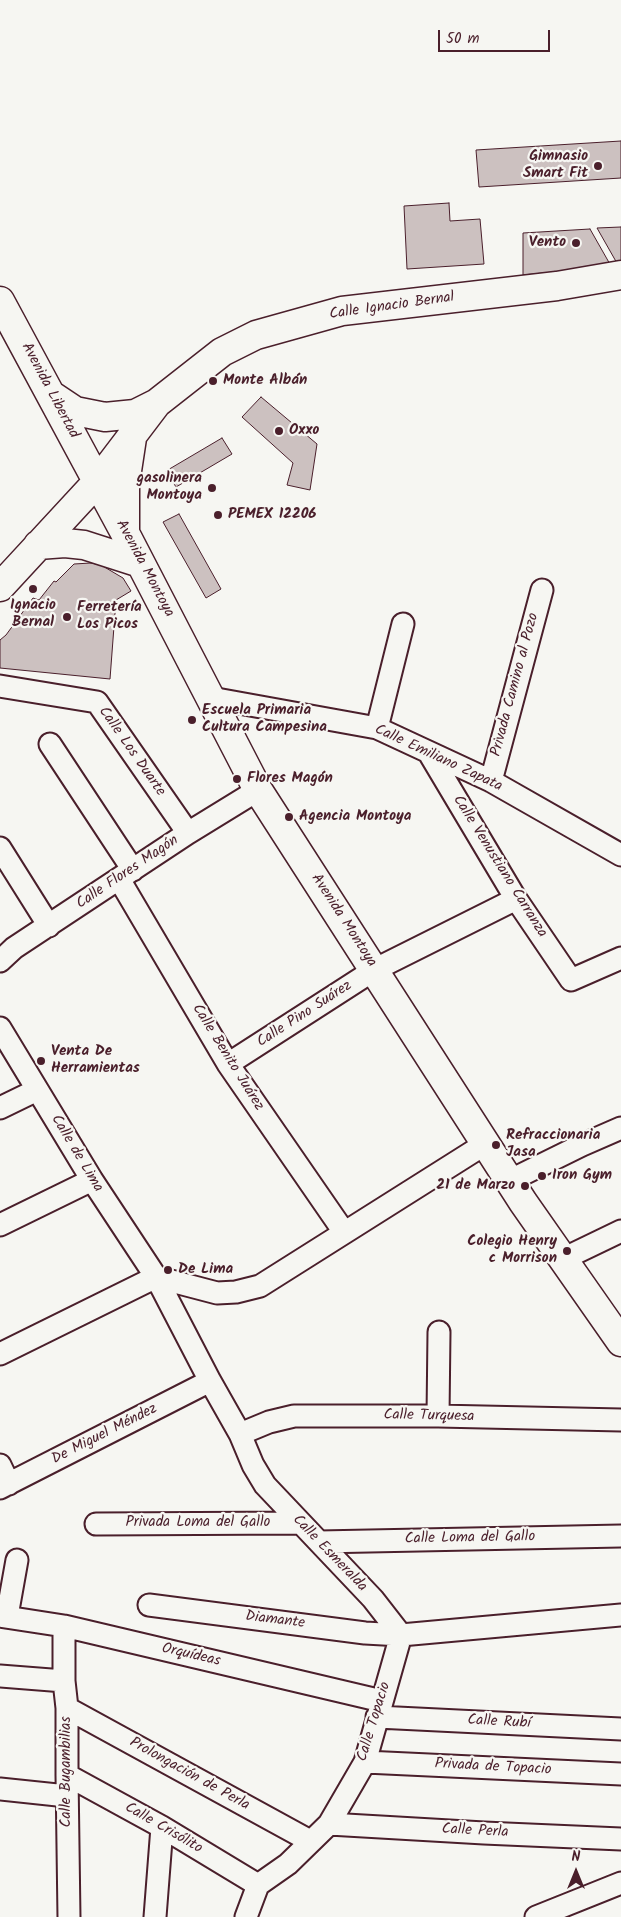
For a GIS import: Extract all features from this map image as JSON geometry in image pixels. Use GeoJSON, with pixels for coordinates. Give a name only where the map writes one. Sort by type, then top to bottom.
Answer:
{"type":"FeatureCollection","features":[{"type":"Feature","properties":{"kind":"main road","name":"Calle Ignacio Bernal"},"geometry":{"type":"LineString","coordinates":[[0,587],[97,482],[157,403],[222,352],[256,336],[342,311],[557,286],[621,275]]}},
{"type":"Feature","properties":{"kind":"main road","name":"Avenida Libertad"},"geometry":{"type":"LineString","coordinates":[[0,301],[97,482]]}},
{"type":"Feature","properties":{"kind":"main road"},"geometry":{"type":"LineString","coordinates":[[51,395],[75,411],[104,416],[135,414],[157,403]]}},
{"type":"Feature","properties":{"kind":"main road"},"geometry":{"type":"LineString","coordinates":[[125,533],[125,484],[133,435]]}},
{"type":"Feature","properties":{"kind":"main road","name":"Avenida Montoya"},"geometry":{"type":"LineString","coordinates":[[97,482],[258,790],[509,1181],[621,1342]]}},
{"type":"Feature","properties":{"kind":"main road"},"geometry":{"type":"LineString","coordinates":[[38,545],[65,543],[84,545],[140,563]]}},
{"type":"Feature","properties":{"kind":"street","name":"Privada Camino al Pozo"},"geometry":{"type":"LineString","coordinates":[[491,781],[542,590]]}},
{"type":"Feature","properties":{"kind":"street"},"geometry":{"type":"LineString","coordinates":[[377,728],[403,624]]}},
{"type":"Feature","properties":{"kind":"street","name":"Calle Los Duarte"},"geometry":{"type":"LineString","coordinates":[[0,686],[97,702],[188,833]]}},
{"type":"Feature","properties":{"kind":"street","name":"Calle Emiliano Zapata"},"geometry":{"type":"LineString","coordinates":[[211,698],[377,728],[491,781],[621,855]]}},
{"type":"Feature","properties":{"kind":"street","name":"Calle Benito Juárez"},"geometry":{"type":"LineString","coordinates":[[50,744],[126,874],[228,1064],[344,1232]]}},
{"type":"Feature","properties":{"kind":"street","name":"Calle Venustiano Carranza"},"geometry":{"type":"LineString","coordinates":[[429,753],[516,898],[571,980],[621,958]]}},
{"type":"Feature","properties":{"kind":"street","name":"Calle Flores Magón"},"geometry":{"type":"LineString","coordinates":[[0,961],[14,948],[188,833],[258,790]]}},
{"type":"Feature","properties":{"kind":"street"},"geometry":{"type":"LineString","coordinates":[[0,848],[49,926]]}},
{"type":"Feature","properties":{"kind":"street","name":"Calle Pino Suárez"},"geometry":{"type":"LineString","coordinates":[[228,1064],[374,970],[516,898]]}},
{"type":"Feature","properties":{"kind":"street","name":"Calle de Lima"},"geometry":{"type":"LineString","coordinates":[[0,1028],[92,1180],[156,1277]]}},
{"type":"Feature","properties":{"kind":"street"},"geometry":{"type":"LineString","coordinates":[[0,1108],[38,1090]]}},
{"type":"Feature","properties":{"kind":"street"},"geometry":{"type":"LineString","coordinates":[[509,1181],[621,1128]]}},
{"type":"Feature","properties":{"kind":"street"},"geometry":{"type":"LineString","coordinates":[[0,1354],[156,1277],[217,1293],[236,1292],[260,1286],[485,1144]]}},
{"type":"Feature","properties":{"kind":"street"},"geometry":{"type":"LineString","coordinates":[[0,1225],[92,1180]]}},
{"type":"Feature","properties":{"kind":"street"},"geometry":{"type":"LineString","coordinates":[[563,1259],[621,1231]]}},
{"type":"Feature","properties":{"kind":"street","name":"Calle Esmeralda"},"geometry":{"type":"LineString","coordinates":[[156,1277],[240,1434],[253,1465],[265,1485],[382,1610],[401,1635]]}},
{"type":"Feature","properties":{"kind":"street"},"geometry":{"type":"LineString","coordinates":[[438,1416],[440,1332]]}},
{"type":"Feature","properties":{"kind":"street","name":"De Miguel Méndez"},"geometry":{"type":"LineString","coordinates":[[3,1479],[210,1381]]}},
{"type":"Feature","properties":{"kind":"street","name":"Calle Turquesa"},"geometry":{"type":"LineString","coordinates":[[240,1434],[269,1422],[294,1416],[438,1416],[621,1420]]}},
{"type":"Feature","properties":{"kind":"street","name":"Privada Loma del Gallo"},"geometry":{"type":"LineString","coordinates":[[96,1524],[300,1523]]}},
{"type":"Feature","properties":{"kind":"street","name":"Calle Loma del Gallo"},"geometry":{"type":"LineString","coordinates":[[319,1542],[621,1536]]}},
{"type":"Feature","properties":{"kind":"street"},"geometry":{"type":"LineString","coordinates":[[4,1616],[17,1560]]}},
{"type":"Feature","properties":{"kind":"street","name":"Diamante"},"geometry":{"type":"LineString","coordinates":[[149,1606],[365,1633],[401,1635]]}},
{"type":"Feature","properties":{"kind":"street"},"geometry":{"type":"LineString","coordinates":[[401,1635],[621,1614]]}},
{"type":"Feature","properties":{"kind":"street","name":"Orquídeas"},"geometry":{"type":"LineString","coordinates":[[4,1616],[64,1626],[379,1709]]}},
{"type":"Feature","properties":{"kind":"street","name":"Calle Bugambilias"},"geometry":{"type":"LineString","coordinates":[[64,1626],[70,1917]]}},
{"type":"Feature","properties":{"kind":"street","name":"Calle Topacio"},"geometry":{"type":"LineString","coordinates":[[258,1885],[288,1864],[328,1824],[365,1762],[401,1635]]}},
{"type":"Feature","properties":{"kind":"street"},"geometry":{"type":"LineString","coordinates":[[0,1676],[64,1681]]}},
{"type":"Feature","properties":{"kind":"street","name":"Prolongación de Perla"},"geometry":{"type":"LineString","coordinates":[[67,1708],[310,1841]]}},
{"type":"Feature","properties":{"kind":"street","name":"Calle Rubí"},"geometry":{"type":"LineString","coordinates":[[379,1709],[621,1729]]}},
{"type":"Feature","properties":{"kind":"street","name":"Privada de Topacio"},"geometry":{"type":"LineString","coordinates":[[365,1762],[621,1774]]}},
{"type":"Feature","properties":{"kind":"street"},"geometry":{"type":"LineString","coordinates":[[0,1789],[67,1785]]}},
{"type":"Feature","properties":{"kind":"street","name":"Calle Crisólito"},"geometry":{"type":"LineString","coordinates":[[67,1785],[162,1827],[258,1885]]}},
{"type":"Feature","properties":{"kind":"street","name":"Calle Perla"},"geometry":{"type":"LineString","coordinates":[[328,1824],[621,1839]]}},
{"type":"Feature","properties":{"kind":"street"},"geometry":{"type":"LineString","coordinates":[[155,1917],[162,1827]]}},
{"type":"Feature","properties":{"kind":"street"},"geometry":{"type":"LineString","coordinates":[[536,1917],[621,1883]]}},
{"type":"Feature","properties":{"kind":"street"},"geometry":{"type":"LineString","coordinates":[[246,1917],[258,1885]]}},
{"type":"Feature","properties":{"kind":"building"},"geometry":{"type":"Polygon","coordinates":[[[621,141],[621,178],[479,187],[476,150],[621,141]]]}},
{"type":"Feature","properties":{"kind":"building"},"geometry":{"type":"Polygon","coordinates":[[[449,203],[450,221],[480,219],[484,264],[407,269],[404,206],[449,203]]]}},
{"type":"Feature","properties":{"kind":"building"},"geometry":{"type":"Polygon","coordinates":[[[621,227],[621,265],[618,265],[597,228],[621,227]]]}},
{"type":"Feature","properties":{"kind":"building"},"geometry":{"type":"Polygon","coordinates":[[[590,229],[611,266],[523,275],[523,233],[590,229]]]}},
{"type":"Feature","properties":{"kind":"building","name":"Oxxo"},"geometry":{"type":"Polygon","coordinates":[[[261,397],[317,444],[310,490],[287,485],[293,463],[242,417],[261,397]]]}},
{"type":"Feature","properties":{"kind":"building"},"geometry":{"type":"Polygon","coordinates":[[[222,438],[232,454],[176,487],[166,471],[222,438]]]}},
{"type":"Feature","properties":{"kind":"building"},"geometry":{"type":"Polygon","coordinates":[[[179,514],[221,589],[206,598],[163,522],[179,514]]]}},
{"type":"Feature","properties":{"kind":"building","name":"Ferretería Los Picos"},"geometry":{"type":"Polygon","coordinates":[[[91,563],[101,565],[123,578],[131,591],[116,600],[110,679],[0,668],[0,640],[6,635],[33,598],[39,600],[54,581],[56,582],[74,564],[91,563]]]}},
{"type":"Feature","properties":{"kind":"place","name":"Gimnasio Smart Fit"},"geometry":{"type":"Point","coordinates":[598,166]}},
{"type":"Feature","properties":{"kind":"place","name":"Vento"},"geometry":{"type":"Point","coordinates":[576,243]}},
{"type":"Feature","properties":{"kind":"place","name":"Monte Albán"},"geometry":{"type":"Point","coordinates":[213,381]}},
{"type":"Feature","properties":{"kind":"place","name":"Oxxo"},"geometry":{"type":"Point","coordinates":[279,431]}},
{"type":"Feature","properties":{"kind":"place","name":"gasolinera Montoya"},"geometry":{"type":"Point","coordinates":[212,488]}},
{"type":"Feature","properties":{"kind":"place","name":"PEMEX 12206"},"geometry":{"type":"Point","coordinates":[218,515]}},
{"type":"Feature","properties":{"kind":"place","name":"Ignacio Bernal"},"geometry":{"type":"Point","coordinates":[33,589]}},
{"type":"Feature","properties":{"kind":"place","name":"Ferretería Los Picos"},"geometry":{"type":"Point","coordinates":[67,617]}},
{"type":"Feature","properties":{"kind":"place","name":"Escuela Primaria Cultura Campesina"},"geometry":{"type":"Point","coordinates":[192,720]}},
{"type":"Feature","properties":{"kind":"place","name":"Flores Magón"},"geometry":{"type":"Point","coordinates":[237,779]}},
{"type":"Feature","properties":{"kind":"place","name":"Agencia Montoya"},"geometry":{"type":"Point","coordinates":[289,817]}},
{"type":"Feature","properties":{"kind":"place","name":"Venta De Herramientas"},"geometry":{"type":"Point","coordinates":[41,1061]}},
{"type":"Feature","properties":{"kind":"place","name":"Refraccionaria Jasa"},"geometry":{"type":"Point","coordinates":[496,1145]}},
{"type":"Feature","properties":{"kind":"place","name":"Iron Gym"},"geometry":{"type":"Point","coordinates":[542,1176]}},
{"type":"Feature","properties":{"kind":"place","name":"21 de Marzo"},"geometry":{"type":"Point","coordinates":[525,1186]}},
{"type":"Feature","properties":{"kind":"place","name":"Colegio Henry c Morrison"},"geometry":{"type":"Point","coordinates":[567,1251]}},
{"type":"Feature","properties":{"kind":"place","name":"De Lima"},"geometry":{"type":"Point","coordinates":[168,1270]}}]}
